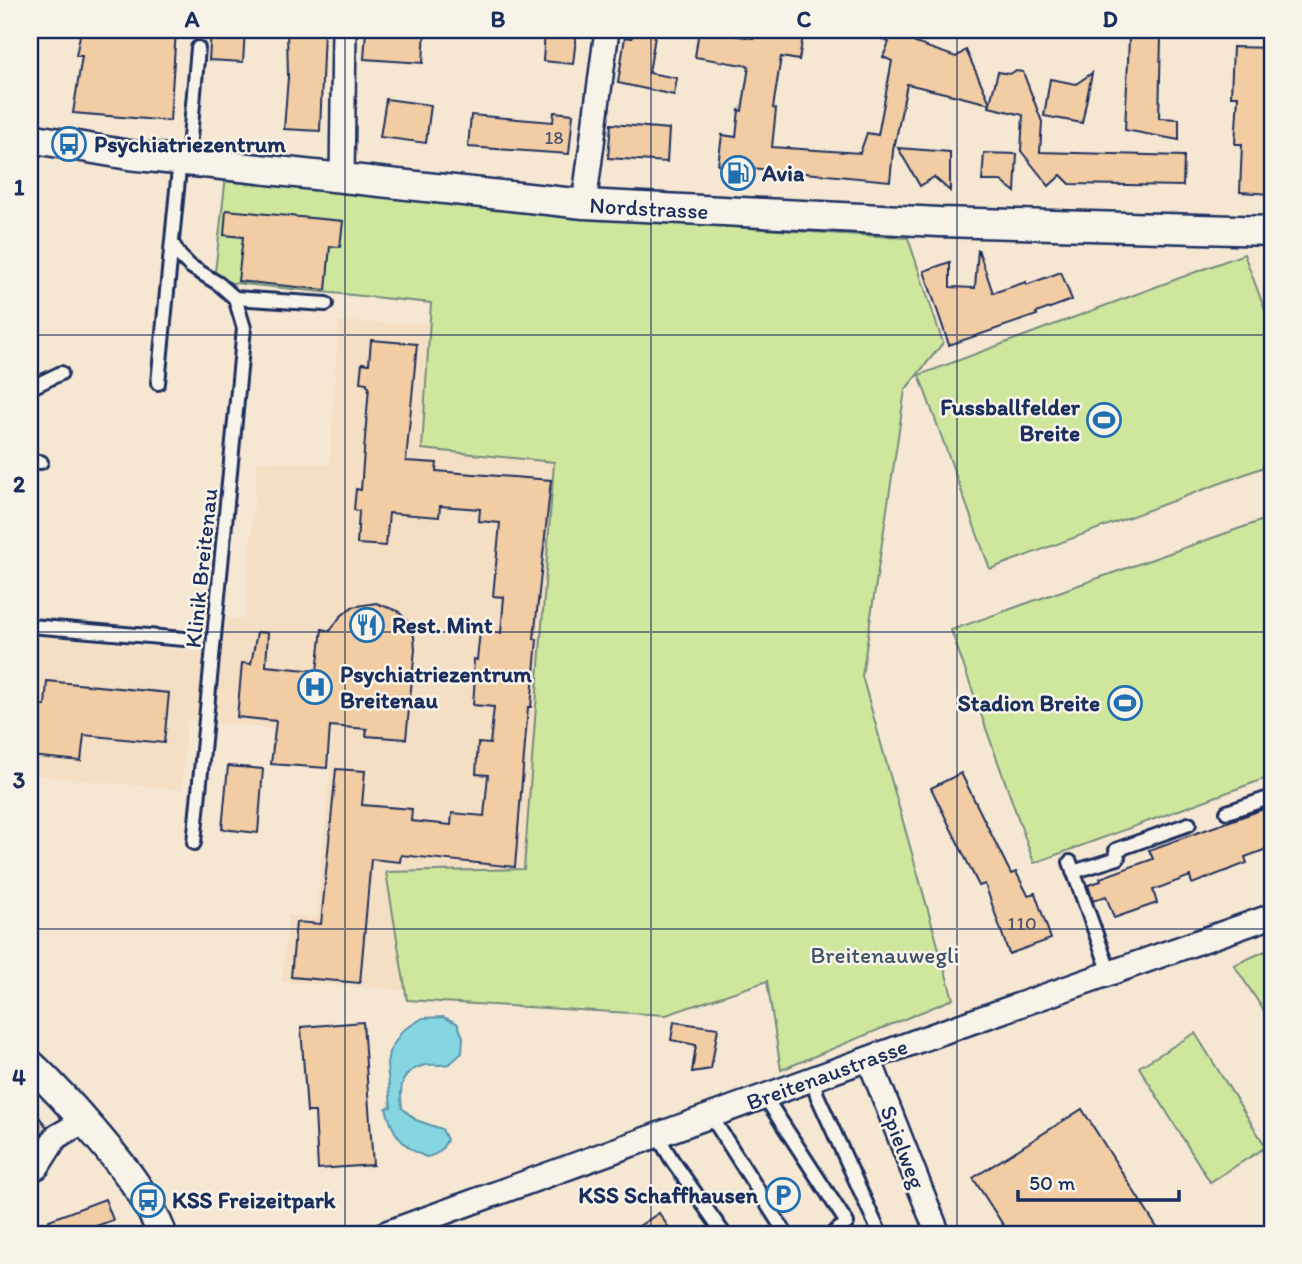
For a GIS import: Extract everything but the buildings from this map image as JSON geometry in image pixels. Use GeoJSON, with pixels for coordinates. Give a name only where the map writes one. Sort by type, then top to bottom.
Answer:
{"type":"FeatureCollection","features":[{"type":"Feature","properties":{"kind":"street"},"geometry":{"type":"LineString","coordinates":[[342,178],[344,30]]}},
{"type":"Feature","properties":{"kind":"street"},"geometry":{"type":"LineString","coordinates":[[584,204],[607,30]]}},
{"type":"Feature","properties":{"kind":"street","name":"Nordstrasse"},"geometry":{"type":"LineString","coordinates":[[30,138],[129,155],[584,204],[939,222],[1272,231]]}},
{"type":"Feature","properties":{"kind":"street","name":"Breitenaustrasse"},"geometry":{"type":"LineString","coordinates":[[384,1234],[1272,916]]}},
{"type":"Feature","properties":{"kind":"street","name":"Spielweg"},"geometry":{"type":"LineString","coordinates":[[869,1059],[938,1234]]}},
{"type":"Feature","properties":{"kind":"street"},"geometry":{"type":"LineString","coordinates":[[30,1064],[128,1172],[148,1200],[162,1234]]}},
{"type":"Feature","properties":{"kind":"street"},"geometry":{"type":"LineString","coordinates":[[30,1170],[37,1167],[56,1138],[84,1121]]}},
{"type":"Feature","properties":{"kind":"lane"},"geometry":{"type":"LineString","coordinates":[[158,383],[172,242],[198,48]]}},
{"type":"Feature","properties":{"kind":"lane"},"geometry":{"type":"LineString","coordinates":[[172,242],[190,266],[219,284],[235,298],[326,304]]}},
{"type":"Feature","properties":{"kind":"lane","name":"Klinik Breitenau"},"geometry":{"type":"LineString","coordinates":[[194,843],[244,328],[235,298]]}},
{"type":"Feature","properties":{"kind":"lane"},"geometry":{"type":"LineString","coordinates":[[30,388],[61,373]]}},
{"type":"Feature","properties":{"kind":"lane"},"geometry":{"type":"LineString","coordinates":[[30,626],[184,639]]}},
{"type":"Feature","properties":{"kind":"lane"},"geometry":{"type":"LineString","coordinates":[[1227,812],[1272,797]]}},
{"type":"Feature","properties":{"kind":"lane"},"geometry":{"type":"LineString","coordinates":[[1110,973],[1072,867],[1118,858],[1116,850],[1189,824]]}},
{"type":"Feature","properties":{"kind":"lane"},"geometry":{"type":"LineString","coordinates":[[813,1079],[817,1095],[880,1234]]}},
{"type":"Feature","properties":{"kind":"lane"},"geometry":{"type":"LineString","coordinates":[[765,1097],[847,1223],[832,1234]]}},
{"type":"Feature","properties":{"kind":"lane"},"geometry":{"type":"LineString","coordinates":[[711,1116],[786,1234]]}},
{"type":"Feature","properties":{"kind":"lane"},"geometry":{"type":"LineString","coordinates":[[657,1135],[671,1160],[724,1234]]}},
{"type":"Feature","properties":{"kind":"shaded area","name":"Psychiatriezentrum Breitenau"},"geometry":{"type":"Polygon","coordinates":[[[338,322],[465,324],[620,421],[585,912],[452,994],[282,982],[288,915],[316,917],[333,736],[187,720],[182,790],[30,775],[30,636],[222,654],[226,618],[245,619],[257,461],[330,464],[338,322]]]}},
{"type":"Feature","properties":{"kind":"green space","name":"Breitenauwegli"},"geometry":{"type":"Polygon","coordinates":[[[226,176],[570,217],[908,238],[943,343],[905,390],[862,676],[953,999],[781,1070],[767,981],[666,1015],[407,1000],[386,872],[524,869],[554,462],[422,449],[431,303],[214,281],[226,176]]]}},
{"type":"Feature","properties":{"kind":"green space","name":"Fussballfelder Breite"},"geometry":{"type":"Polygon","coordinates":[[[1244,254],[1272,329],[1272,464],[990,569],[919,375],[1244,254]]]}},
{"type":"Feature","properties":{"kind":"green space","name":"Stadion Breite"},"geometry":{"type":"Polygon","coordinates":[[[1272,517],[1272,776],[1034,863],[951,630],[1272,517]]]}},
{"type":"Feature","properties":{"kind":"green space"},"geometry":{"type":"Polygon","coordinates":[[[1272,948],[1272,1023],[1234,965],[1272,948]]]}},
{"type":"Feature","properties":{"kind":"green space"},"geometry":{"type":"Polygon","coordinates":[[[1195,1033],[1266,1147],[1210,1182],[1139,1067],[1195,1033]]]}},
{"type":"Feature","properties":{"kind":"water"},"geometry":{"type":"Polygon","coordinates":[[[443,1017],[457,1023],[463,1037],[462,1053],[449,1064],[426,1065],[411,1071],[404,1080],[401,1093],[402,1108],[416,1120],[442,1129],[447,1140],[439,1152],[426,1157],[404,1144],[391,1125],[386,1108],[391,1107],[387,1064],[389,1052],[402,1031],[423,1018],[443,1017]]]}},
{"type":"Feature","properties":{"kind":"place","name":"Psychiatriezentrum"},"geometry":{"type":"Point","coordinates":[69,144]}},
{"type":"Feature","properties":{"kind":"place","name":"Avia"},"geometry":{"type":"Point","coordinates":[738,173]}},
{"type":"Feature","properties":{"kind":"place","name":"Fussballfelder Breite"},"geometry":{"type":"Point","coordinates":[1104,420]}},
{"type":"Feature","properties":{"kind":"place","name":"Rest. Mint"},"geometry":{"type":"Point","coordinates":[367,625]}},
{"type":"Feature","properties":{"kind":"place","name":"Psychiatriezentrum Breitenau"},"geometry":{"type":"Point","coordinates":[315,687]}},
{"type":"Feature","properties":{"kind":"place","name":"Stadion Breite"},"geometry":{"type":"Point","coordinates":[1125,703]}},
{"type":"Feature","properties":{"kind":"place","name":"KSS Schaffhausen"},"geometry":{"type":"Point","coordinates":[783,1195]}},
{"type":"Feature","properties":{"kind":"place","name":"KSS Freizeitpark"},"geometry":{"type":"Point","coordinates":[148,1200]}}]}
